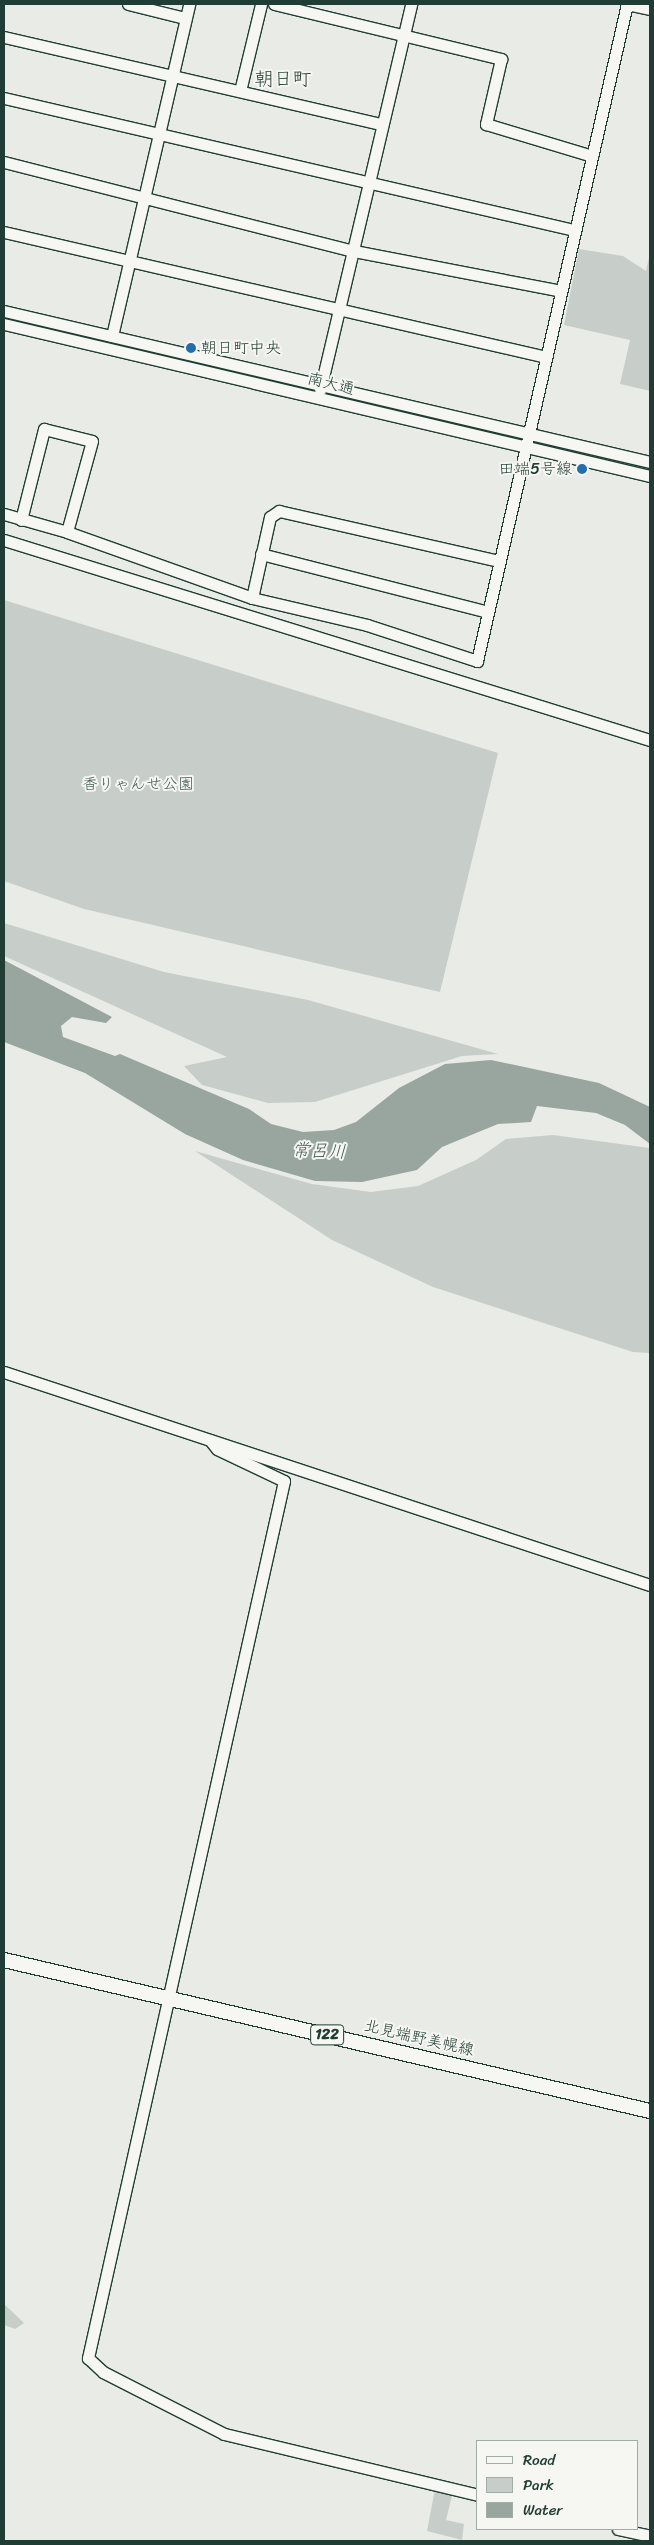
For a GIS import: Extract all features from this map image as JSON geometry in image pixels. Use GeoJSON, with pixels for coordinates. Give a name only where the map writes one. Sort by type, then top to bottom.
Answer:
{"type":"FeatureCollection","features":[{"type":"Feature","properties":{"kind":"main road","name":"北見端野美幌線"},"geometry":{"type":"LineString","coordinates":[[4,1960],[650,2110]]}},
{"type":"Feature","properties":{"kind":"street"},"geometry":{"type":"LineString","coordinates":[[128,4],[185,18]]}},
{"type":"Feature","properties":{"kind":"street"},"geometry":{"type":"LineString","coordinates":[[112,336],[189,4]]}},
{"type":"Feature","properties":{"kind":"street"},"geometry":{"type":"LineString","coordinates":[[240,91],[261,4]]}},
{"type":"Feature","properties":{"kind":"street"},"geometry":{"type":"LineString","coordinates":[[274,4],[501,58],[486,124],[592,156]]}},
{"type":"Feature","properties":{"kind":"street"},"geometry":{"type":"LineString","coordinates":[[319,397],[411,4]]}},
{"type":"Feature","properties":{"kind":"street"},"geometry":{"type":"LineString","coordinates":[[4,514],[67,532],[252,598],[366,625],[477,660],[627,4],[650,9]]}},
{"type":"Feature","properties":{"kind":"street"},"geometry":{"type":"LineString","coordinates":[[4,36],[382,124]]}},
{"type":"Feature","properties":{"kind":"street"},"geometry":{"type":"LineString","coordinates":[[4,98],[574,230]]}},
{"type":"Feature","properties":{"kind":"street"},"geometry":{"type":"LineString","coordinates":[[4,162],[144,196],[354,251],[561,291]]}},
{"type":"Feature","properties":{"kind":"street"},"geometry":{"type":"LineString","coordinates":[[4,232],[546,357]]}},
{"type":"Feature","properties":{"kind":"street","name":"南大通"},"geometry":{"type":"LineString","coordinates":[[4,311],[650,462]]}},
{"type":"Feature","properties":{"kind":"street","name":"南大通"},"geometry":{"type":"LineString","coordinates":[[4,324],[650,476]]}},
{"type":"Feature","properties":{"kind":"street"},"geometry":{"type":"LineString","coordinates":[[21,520],[44,429],[92,441],[67,532]]}},
{"type":"Feature","properties":{"kind":"street"},"geometry":{"type":"LineString","coordinates":[[252,598],[270,517],[279,511],[500,561]]}},
{"type":"Feature","properties":{"kind":"street"},"geometry":{"type":"LineString","coordinates":[[4,540],[650,740]]}},
{"type":"Feature","properties":{"kind":"street"},"geometry":{"type":"LineString","coordinates":[[261,554],[488,612]]}},
{"type":"Feature","properties":{"kind":"street"},"geometry":{"type":"LineString","coordinates":[[4,1372],[650,1585]]}},
{"type":"Feature","properties":{"kind":"street"},"geometry":{"type":"LineString","coordinates":[[210,1440],[217,1449],[284,1481],[88,2358],[103,2372],[224,2434],[477,2495]]}},
{"type":"Feature","properties":{"kind":"street"},"geometry":{"type":"LineString","coordinates":[[623,2530],[650,2536]]}},
{"type":"Feature","properties":{"kind":"green space"},"geometry":{"type":"Polygon","coordinates":[[[579,249],[623,256],[646,271],[650,253],[650,391],[620,384],[630,340],[564,325],[579,249]]]}},
{"type":"Feature","properties":{"kind":"green space","name":"香りゃんせ公園"},"geometry":{"type":"Polygon","coordinates":[[[4,600],[498,753],[440,992],[84,909],[4,881],[4,600]]]}},
{"type":"Feature","properties":{"kind":"green space"},"geometry":{"type":"Polygon","coordinates":[[[4,923],[164,972],[308,1000],[498,1054],[462,1056],[315,1102],[268,1103],[202,1085],[184,1066],[227,1057],[4,956],[4,923]]]}},
{"type":"Feature","properties":{"kind":"green space"},"geometry":{"type":"Polygon","coordinates":[[[553,1135],[650,1148],[650,1353],[633,1352],[433,1287],[332,1240],[195,1151],[312,1184],[371,1192],[418,1186],[476,1160],[506,1139],[553,1135]]]}},
{"type":"Feature","properties":{"kind":"green space"},"geometry":{"type":"Polygon","coordinates":[[[4,2304],[24,2323],[15,2329],[4,2325],[4,2304]]]}},
{"type":"Feature","properties":{"kind":"green space"},"geometry":{"type":"Polygon","coordinates":[[[435,2489],[453,2492],[446,2520],[464,2524],[462,2540],[427,2531],[435,2489]]]}},
{"type":"Feature","properties":{"kind":"water","name":"常呂川"},"geometry":{"type":"Polygon","coordinates":[[[4,960],[112,1017],[106,1023],[72,1017],[61,1026],[63,1037],[115,1056],[120,1054],[249,1109],[271,1124],[303,1132],[334,1130],[356,1122],[399,1088],[445,1064],[491,1060],[599,1083],[650,1107],[650,1144],[625,1125],[596,1113],[537,1106],[531,1122],[498,1124],[442,1147],[417,1170],[362,1182],[315,1181],[243,1160],[185,1134],[85,1073],[4,1042],[4,960]]]}},
{"type":"Feature","properties":{"kind":"place","name":"朝日町中央"},"geometry":{"type":"Point","coordinates":[191,348]}},
{"type":"Feature","properties":{"kind":"place","name":"田端5号線"},"geometry":{"type":"Point","coordinates":[582,469]}},
{"type":"Feature","properties":{"kind":"district","name":"朝日町"},"geometry":{"type":"Point","coordinates":[283,79]}}]}
